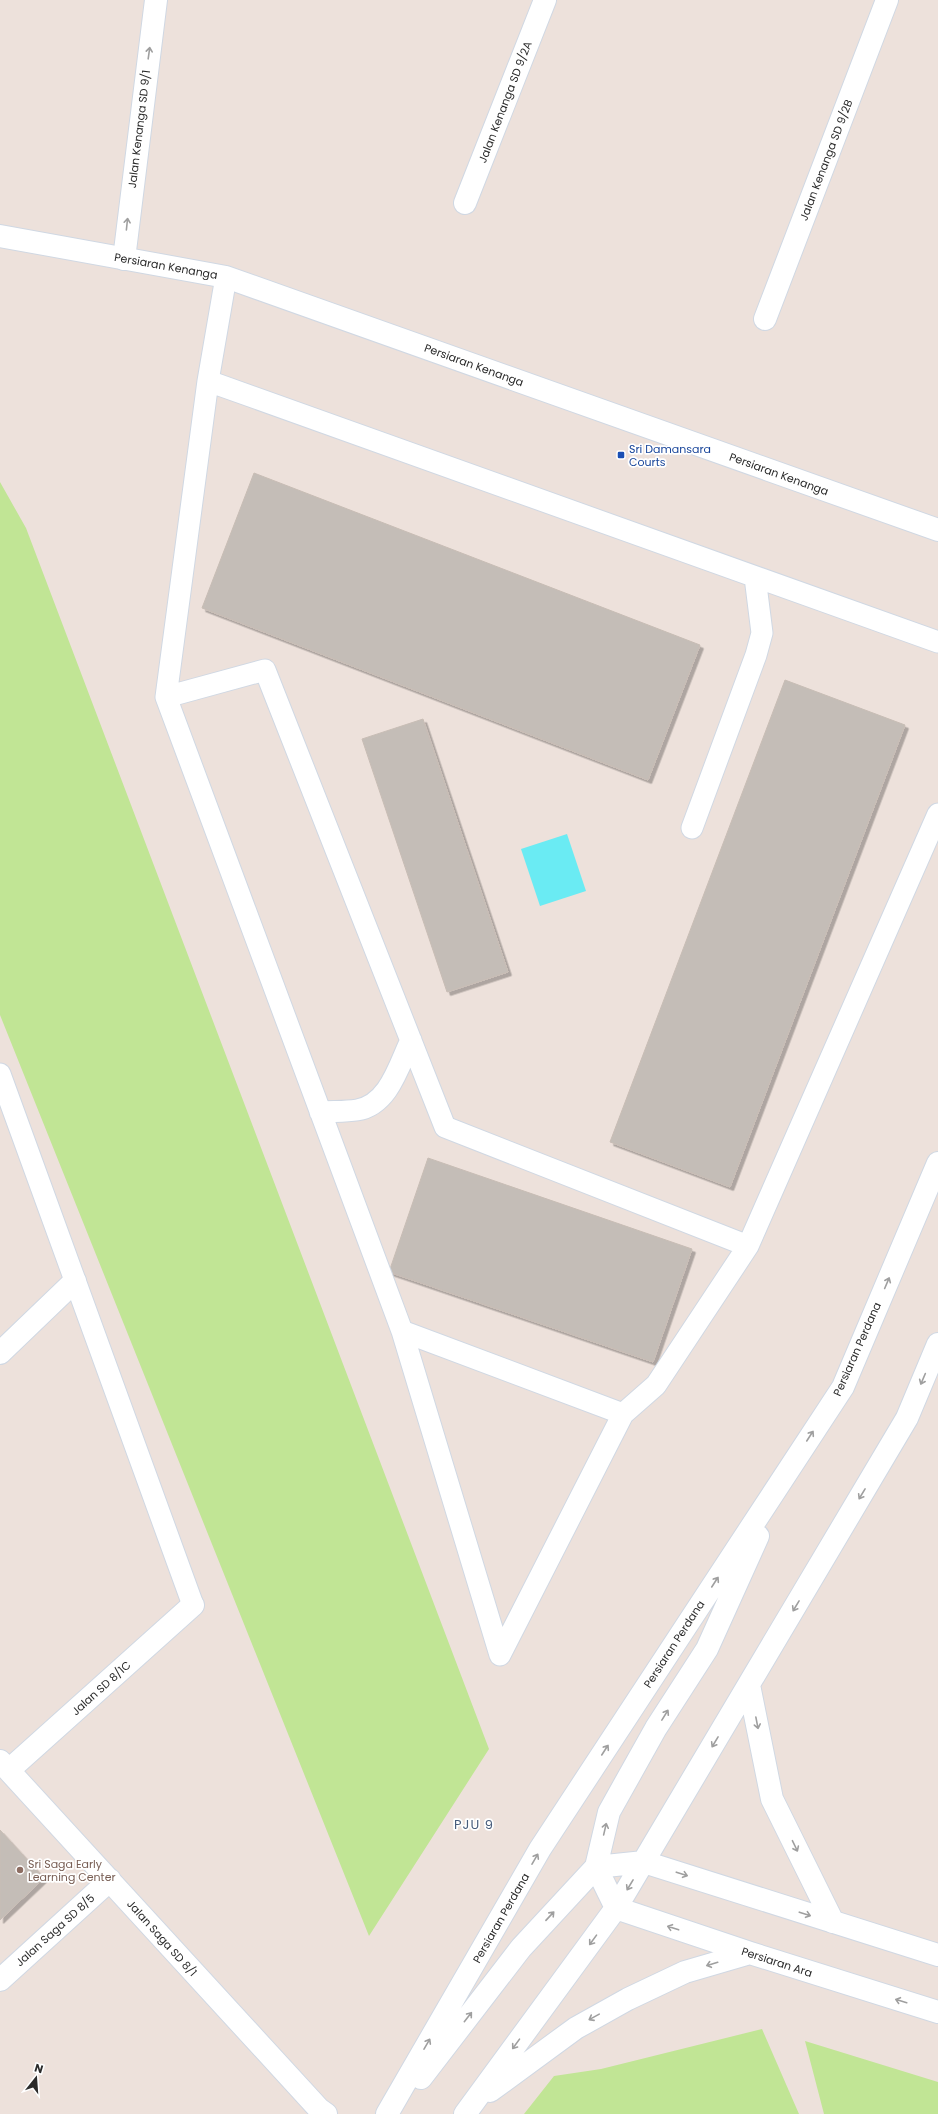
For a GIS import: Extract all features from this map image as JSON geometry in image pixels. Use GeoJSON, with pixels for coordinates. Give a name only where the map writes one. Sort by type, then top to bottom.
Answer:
{"type":"FeatureCollection","features":[{"type":"Feature","properties":{"kind":"main road","name":"Jalan Kenanga SD 9/1"},"geometry":{"type":"LineString","coordinates":[[124,259],[156,0]]}},
{"type":"Feature","properties":{"kind":"main road","name":"Jalan Kenanga SD 9/2A"},"geometry":{"type":"LineString","coordinates":[[465,203],[545,0]]}},
{"type":"Feature","properties":{"kind":"main road","name":"Jalan Kenanga SD 9/2B"},"geometry":{"type":"LineString","coordinates":[[765,319],[887,0]]}},
{"type":"Feature","properties":{"kind":"main road","name":"Persiaran Kenanga"},"geometry":{"type":"LineString","coordinates":[[0,236],[226,277],[938,530]]}},
{"type":"Feature","properties":{"kind":"main road","name":"Persiaran Perdana"},"geometry":{"type":"LineString","coordinates":[[387,2114],[540,1849],[843,1387],[938,1163]]}},
{"type":"Feature","properties":{"kind":"main road"},"geometry":{"type":"LineString","coordinates":[[0,1352],[75,1281]]}},
{"type":"Feature","properties":{"kind":"main road"},"geometry":{"type":"LineString","coordinates":[[468,2109],[616,1908],[907,1418],[938,1344]]}},
{"type":"Feature","properties":{"kind":"main road"},"geometry":{"type":"LineString","coordinates":[[393,2114],[521,1948],[596,1867],[609,1812],[656,1728],[707,1649],[789,1469]]}},
{"type":"Feature","properties":{"kind":"main road","name":"Jalan SD 8/1C"},"geometry":{"type":"LineString","coordinates":[[4,1766],[193,1605]]}},
{"type":"Feature","properties":{"kind":"main road"},"geometry":{"type":"LineString","coordinates":[[749,1685],[772,1799],[833,1922]]}},
{"type":"Feature","properties":{"kind":"main road","name":"Jalan Saga SD 8/1"},"geometry":{"type":"LineString","coordinates":[[4,1766],[110,1880],[320,2112]]}},
{"type":"Feature","properties":{"kind":"main road"},"geometry":{"type":"LineString","coordinates":[[596,1867],[644,1862],[938,1955]]}},
{"type":"Feature","properties":{"kind":"main road"},"geometry":{"type":"LineString","coordinates":[[596,1867],[616,1908]]}},
{"type":"Feature","properties":{"kind":"main road","name":"Jalan Saga SD 8/5"},"geometry":{"type":"LineString","coordinates":[[0,1980],[110,1880]]}},
{"type":"Feature","properties":{"kind":"main road","name":"Persiaran Ara"},"geometry":{"type":"LineString","coordinates":[[616,1908],[750,1953],[938,2012]]}},
{"type":"Feature","properties":{"kind":"main road"},"geometry":{"type":"LineString","coordinates":[[468,2109],[576,2028],[628,1999],[685,1972],[750,1953]]}},
{"type":"Feature","properties":{"kind":"lane"},"geometry":{"type":"LineString","coordinates":[[226,277],[208,381],[166,696],[402,1332],[500,1655],[623,1414],[656,1385],[748,1246],[938,814]]}},
{"type":"Feature","properties":{"kind":"lane"},"geometry":{"type":"LineString","coordinates":[[208,381],[938,642]]}},
{"type":"Feature","properties":{"kind":"lane"},"geometry":{"type":"LineString","coordinates":[[692,828],[756,655],[762,633],[755,577]]}},
{"type":"Feature","properties":{"kind":"lane"},"geometry":{"type":"LineString","coordinates":[[166,696],[265,670],[444,1127],[748,1246]]}},
{"type":"Feature","properties":{"kind":"lane"},"geometry":{"type":"LineString","coordinates":[[320,1112],[358,1110],[377,1102],[389,1086],[411,1040]]}},
{"type":"Feature","properties":{"kind":"lane"},"geometry":{"type":"LineString","coordinates":[[0,1074],[193,1605]]}},
{"type":"Feature","properties":{"kind":"lane"},"geometry":{"type":"LineString","coordinates":[[402,1332],[623,1414]]}},
{"type":"Feature","properties":{"kind":"green space"},"geometry":{"type":"Polygon","coordinates":[[[0,482],[26,528],[489,1749],[369,1936],[0,1015],[0,482]]]}},
{"type":"Feature","properties":{"kind":"green space"},"geometry":{"type":"Polygon","coordinates":[[[762,2029],[799,2114],[524,2114],[554,2076],[601,2069],[762,2029]]]}},
{"type":"Feature","properties":{"kind":"green space"},"geometry":{"type":"Polygon","coordinates":[[[805,2041],[938,2082],[938,2114],[824,2114],[805,2041]]]}},
{"type":"Feature","properties":{"kind":"water"},"geometry":{"type":"Polygon","coordinates":[[[567,834],[586,891],[540,906],[521,849],[567,834]]]}},
{"type":"Feature","properties":{"kind":"building"},"geometry":{"type":"Polygon","coordinates":[[[254,473],[700,645],[648,780],[202,608],[254,473]]]}},
{"type":"Feature","properties":{"kind":"building"},"geometry":{"type":"Polygon","coordinates":[[[785,680],[905,725],[730,1187],[610,1142],[785,680]]]}},
{"type":"Feature","properties":{"kind":"building"},"geometry":{"type":"Polygon","coordinates":[[[423,719],[508,972],[447,992],[362,739],[423,719]]]}},
{"type":"Feature","properties":{"kind":"building"},"geometry":{"type":"Polygon","coordinates":[[[428,1158],[692,1249],[653,1362],[389,1272],[428,1158]]]}},
{"type":"Feature","properties":{"kind":"building"},"geometry":{"type":"Polygon","coordinates":[[[0,1830],[44,1878],[0,1920],[0,1830]]]}},
{"type":"Feature","properties":{"kind":"place","name":"Sri Damansara Courts"},"geometry":{"type":"Point","coordinates":[621,455]}},
{"type":"Feature","properties":{"kind":"place","name":"Sri Saga Early Learning Center"},"geometry":{"type":"Point","coordinates":[20,1870]}},
{"type":"Feature","properties":{"kind":"district","name":"PJU 9"},"geometry":{"type":"Point","coordinates":[474,1824]}}]}
